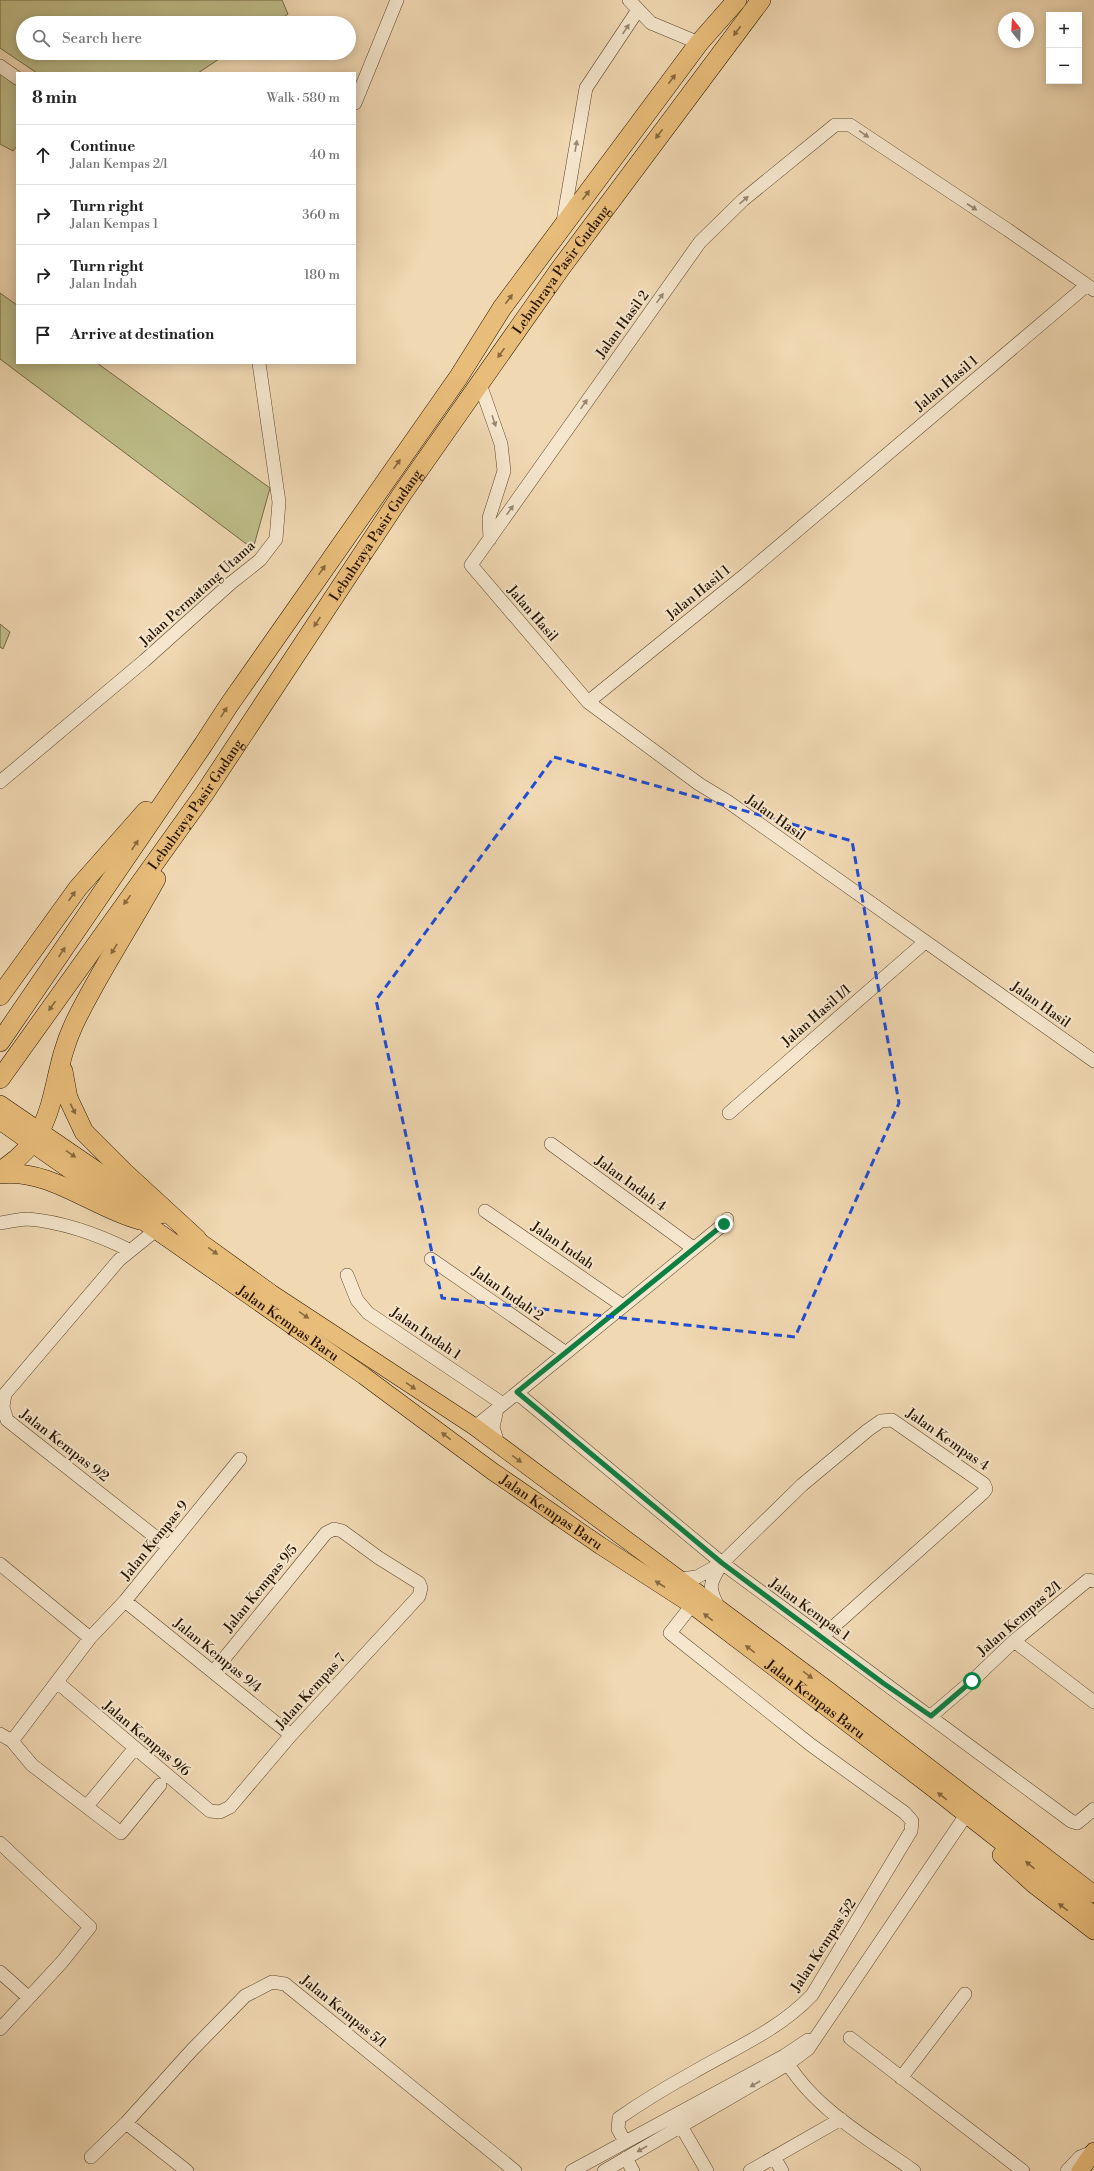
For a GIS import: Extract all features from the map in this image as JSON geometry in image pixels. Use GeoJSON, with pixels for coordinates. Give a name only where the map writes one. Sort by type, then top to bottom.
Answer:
{"type":"FeatureCollection","features":[{"type":"Feature","properties":{"kind":"highway","name":"Lebuhraya Pasir Gudang"},"geometry":{"type":"LineString","coordinates":[[0,1042],[204,745],[229,705],[320,572],[458,378],[502,308],[699,43],[737,0]]}},
{"type":"Feature","properties":{"kind":"highway","name":"Lebuhraya Pasir Gudang"},"geometry":{"type":"LineString","coordinates":[[0,1078],[204,794],[402,494],[560,269],[761,0]]}},
{"type":"Feature","properties":{"kind":"highway"},"geometry":{"type":"LineString","coordinates":[[0,996],[78,888],[204,745]]}},
{"type":"Feature","properties":{"kind":"highway"},"geometry":{"type":"LineString","coordinates":[[0,1173],[13,1163],[35,1138],[52,1102],[62,1058],[73,1026],[99,976],[204,794]]}},
{"type":"Feature","properties":{"kind":"highway"},"geometry":{"type":"LineString","coordinates":[[62,1058],[68,1098],[84,1132],[124,1172],[197,1239]]}},
{"type":"Feature","properties":{"kind":"highway"},"geometry":{"type":"LineString","coordinates":[[0,1173],[12,1172],[40,1178],[123,1215],[140,1220]]}},
{"type":"Feature","properties":{"kind":"main road","name":"Jalan Kempas Baru"},"geometry":{"type":"LineString","coordinates":[[0,1104],[10,1123],[197,1239],[271,1294],[475,1427],[680,1579],[1094,1894]]}},
{"type":"Feature","properties":{"kind":"main road","name":"Jalan Kempas Baru"},"geometry":{"type":"LineString","coordinates":[[35,1138],[140,1220],[425,1419],[492,1471],[601,1546],[692,1605],[984,1829],[1094,1920]]}},
{"type":"Feature","properties":{"kind":"main road"},"geometry":{"type":"LineString","coordinates":[[475,1427],[475,1439],[480,1452],[518,1481],[533,1498]]}},
{"type":"Feature","properties":{"kind":"main road"},"geometry":{"type":"LineString","coordinates":[[982,1808],[1065,1859],[1094,1881]]}},
{"type":"Feature","properties":{"kind":"main road"},"geometry":{"type":"LineString","coordinates":[[1080,2171],[1094,2152]]}},
{"type":"Feature","properties":{"kind":"street"},"geometry":{"type":"LineString","coordinates":[[356,101],[396,0]]}},
{"type":"Feature","properties":{"kind":"street"},"geometry":{"type":"LineString","coordinates":[[629,0],[651,22],[699,43]]}},
{"type":"Feature","properties":{"kind":"street"},"geometry":{"type":"LineString","coordinates":[[563,226],[586,88],[638,10]]}},
{"type":"Feature","properties":{"kind":"street"},"geometry":{"type":"LineString","coordinates":[[0,66],[16,77]]}},
{"type":"Feature","properties":{"kind":"street","name":"Jalan Hasil 1"},"geometry":{"type":"LineString","coordinates":[[588,702],[746,574],[1090,288],[850,125],[835,124],[830,128]]}},
{"type":"Feature","properties":{"kind":"street","name":"Jalan Hasil 2"},"geometry":{"type":"LineString","coordinates":[[471,565],[700,242],[743,200],[830,128]]}},
{"type":"Feature","properties":{"kind":"street","name":"Jalan Permatang Utama"},"geometry":{"type":"LineString","coordinates":[[0,782],[144,661],[231,583],[260,560],[276,539],[279,502],[259,364]]}},
{"type":"Feature","properties":{"kind":"street"},"geometry":{"type":"LineString","coordinates":[[480,384],[501,444],[504,471],[489,518],[490,539]]}},
{"type":"Feature","properties":{"kind":"street","name":"Jalan Hasil"},"geometry":{"type":"LineString","coordinates":[[471,565],[588,702],[699,784],[727,801],[1094,1061]]}},
{"type":"Feature","properties":{"kind":"street","name":"Jalan Hasil 1/1"},"geometry":{"type":"LineString","coordinates":[[729,1113],[925,942]]}},
{"type":"Feature","properties":{"kind":"street","name":"Jalan Indah 4"},"geometry":{"type":"LineString","coordinates":[[551,1144],[693,1248]]}},
{"type":"Feature","properties":{"kind":"street","name":"Jalan Indah"},"geometry":{"type":"LineString","coordinates":[[485,1211],[624,1306]]}},
{"type":"Feature","properties":{"kind":"street"},"geometry":{"type":"LineString","coordinates":[[0,1223],[26,1219],[53,1222],[112,1242],[129,1250]]}},
{"type":"Feature","properties":{"kind":"street"},"geometry":{"type":"LineString","coordinates":[[475,1427],[724,1224],[727,1219]]}},
{"type":"Feature","properties":{"kind":"street","name":"Jalan Kempas 9/2"},"geometry":{"type":"LineString","coordinates":[[156,1230],[129,1250],[109,1270],[5,1394],[3,1406],[7,1420],[168,1547]]}},
{"type":"Feature","properties":{"kind":"street","name":"Jalan Indah 2"},"geometry":{"type":"LineString","coordinates":[[431,1260],[566,1352]]}},
{"type":"Feature","properties":{"kind":"street","name":"Jalan Indah 1"},"geometry":{"type":"LineString","coordinates":[[347,1275],[357,1300],[368,1312],[500,1406]]}},
{"type":"Feature","properties":{"kind":"street","name":"Jalan Kempas 1"},"geometry":{"type":"LineString","coordinates":[[517,1392],[722,1563],[883,1683],[931,1716],[1071,1821],[1078,1823],[1094,1809]]}},
{"type":"Feature","properties":{"kind":"street"},"geometry":{"type":"LineString","coordinates":[[498,1444],[493,1427],[500,1406]]}},
{"type":"Feature","properties":{"kind":"street","name":"Jalan Kempas 4"},"geometry":{"type":"LineString","coordinates":[[722,1563],[802,1485],[881,1421],[892,1420],[984,1484],[986,1489],[983,1493],[822,1637]]}},
{"type":"Feature","properties":{"kind":"street","name":"Jalan Kempas 9"},"geometry":{"type":"LineString","coordinates":[[12,1741],[90,1638],[125,1601],[240,1459]]}},
{"type":"Feature","properties":{"kind":"street","name":"Jalan Kempas 7"},"geometry":{"type":"LineString","coordinates":[[220,1812],[230,1807],[291,1735],[419,1596],[421,1588],[419,1583],[379,1558],[342,1531],[334,1529]]}},
{"type":"Feature","properties":{"kind":"street","name":"Jalan Kempas 9/5"},"geometry":{"type":"LineString","coordinates":[[214,1671],[326,1533],[334,1529]]}},
{"type":"Feature","properties":{"kind":"street"},"geometry":{"type":"LineString","coordinates":[[680,1579],[697,1577],[722,1563]]}},
{"type":"Feature","properties":{"kind":"street"},"geometry":{"type":"LineString","coordinates":[[720,1610],[711,1594],[710,1585],[722,1563]]}},
{"type":"Feature","properties":{"kind":"street"},"geometry":{"type":"LineString","coordinates":[[0,1564],[90,1638]]}},
{"type":"Feature","properties":{"kind":"street","name":"Jalan Kempas 2/1"},"geometry":{"type":"LineString","coordinates":[[931,1716],[1014,1642],[1088,1580],[1094,1582]]}},
{"type":"Feature","properties":{"kind":"street","name":"Jalan Kempas 9/4"},"geometry":{"type":"LineString","coordinates":[[125,1601],[214,1671],[291,1735]]}},
{"type":"Feature","properties":{"kind":"street","name":"Jalan Kempas 5/2"},"geometry":{"type":"LineString","coordinates":[[625,2142],[618,2129],[619,2118],[692,2073],[734,2051],[796,2012],[812,1995],[911,1831],[912,1821],[905,1813],[811,1745],[670,1633],[692,1605]]}},
{"type":"Feature","properties":{"kind":"street"},"geometry":{"type":"LineString","coordinates":[[1014,1642],[1094,1702]]}},
{"type":"Feature","properties":{"kind":"street","name":"Jalan Kempas 9/6"},"geometry":{"type":"LineString","coordinates":[[56,1682],[210,1811],[220,1812]]}},
{"type":"Feature","properties":{"kind":"street"},"geometry":{"type":"LineString","coordinates":[[0,1734],[12,1741],[32,1765],[121,1833],[160,1786]]}},
{"type":"Feature","properties":{"kind":"street"},"geometry":{"type":"LineString","coordinates":[[87,1806],[135,1748]]}},
{"type":"Feature","properties":{"kind":"street"},"geometry":{"type":"LineString","coordinates":[[572,2171],[625,2142],[808,2049],[966,1815]]}},
{"type":"Feature","properties":{"kind":"street"},"geometry":{"type":"LineString","coordinates":[[0,1844],[90,1927],[72,1950],[0,2029]]}},
{"type":"Feature","properties":{"kind":"street"},"geometry":{"type":"LineString","coordinates":[[0,1972],[28,1997]]}},
{"type":"Feature","properties":{"kind":"street","name":"Jalan Kempas 5/1"},"geometry":{"type":"LineString","coordinates":[[91,2156],[126,2123],[192,2050],[245,1996],[262,1986],[279,1982],[285,1984],[515,2171]]}},
{"type":"Feature","properties":{"kind":"street"},"geometry":{"type":"LineString","coordinates":[[900,2078],[965,1994]]}},
{"type":"Feature","properties":{"kind":"street"},"geometry":{"type":"LineString","coordinates":[[850,2038],[900,2078],[1023,2171]]}},
{"type":"Feature","properties":{"kind":"street"},"geometry":{"type":"LineString","coordinates":[[786,2060],[809,2091],[841,2118],[914,2171]]}},
{"type":"Feature","properties":{"kind":"street"},"geometry":{"type":"LineString","coordinates":[[604,2171],[681,2126],[786,2060]]}},
{"type":"Feature","properties":{"kind":"street"},"geometry":{"type":"LineString","coordinates":[[750,2171],[841,2118]]}},
{"type":"Feature","properties":{"kind":"street"},"geometry":{"type":"LineString","coordinates":[[126,2123],[187,2171]]}},
{"type":"Feature","properties":{"kind":"street"},"geometry":{"type":"LineString","coordinates":[[681,2126],[707,2171]]}},
{"type":"Feature","properties":{"kind":"street"},"geometry":{"type":"LineString","coordinates":[[1067,2171],[1080,2158],[1094,2152]]}},
{"type":"Feature","properties":{"kind":"street"},"geometry":{"type":"LineString","coordinates":[[774,2157],[782,2171]]}},
{"type":"Feature","properties":{"kind":"street"},"geometry":{"type":"LineString","coordinates":[[626,2158],[633,2171]]}},
{"type":"Feature","properties":{"kind":"highlighted area"},"geometry":{"type":"Polygon","coordinates":[[[554,757],[852,841],[899,1103],[795,1337],[442,1298],[376,1000],[554,757]]]}},
{"type":"Feature","properties":{"kind":"shaded area"},"geometry":{"type":"Polygon","coordinates":[[[0,0],[282,0],[288,14],[285,16],[16,16],[16,59],[0,48],[0,0]]]}},
{"type":"Feature","properties":{"kind":"shaded area"},"geometry":{"type":"Polygon","coordinates":[[[18,60],[218,60],[200,72],[36,72],[18,60]]]}},
{"type":"Feature","properties":{"kind":"shaded area"},"geometry":{"type":"Polygon","coordinates":[[[0,71],[16,82],[16,147],[13,151],[0,144],[0,71]]]}},
{"type":"Feature","properties":{"kind":"shaded area"},"geometry":{"type":"Polygon","coordinates":[[[0,293],[16,304],[16,364],[98,364],[270,488],[253,549],[0,359],[0,293]]]}},
{"type":"Feature","properties":{"kind":"shaded area"},"geometry":{"type":"Polygon","coordinates":[[[0,624],[10,632],[3,649],[0,647],[0,624]]]}},
{"type":"Feature","properties":{"kind":"route"},"geometry":{"type":"LineString","coordinates":[[724,1224],[517,1392],[722,1563],[772,1602],[931,1716],[972,1681]]}}]}
